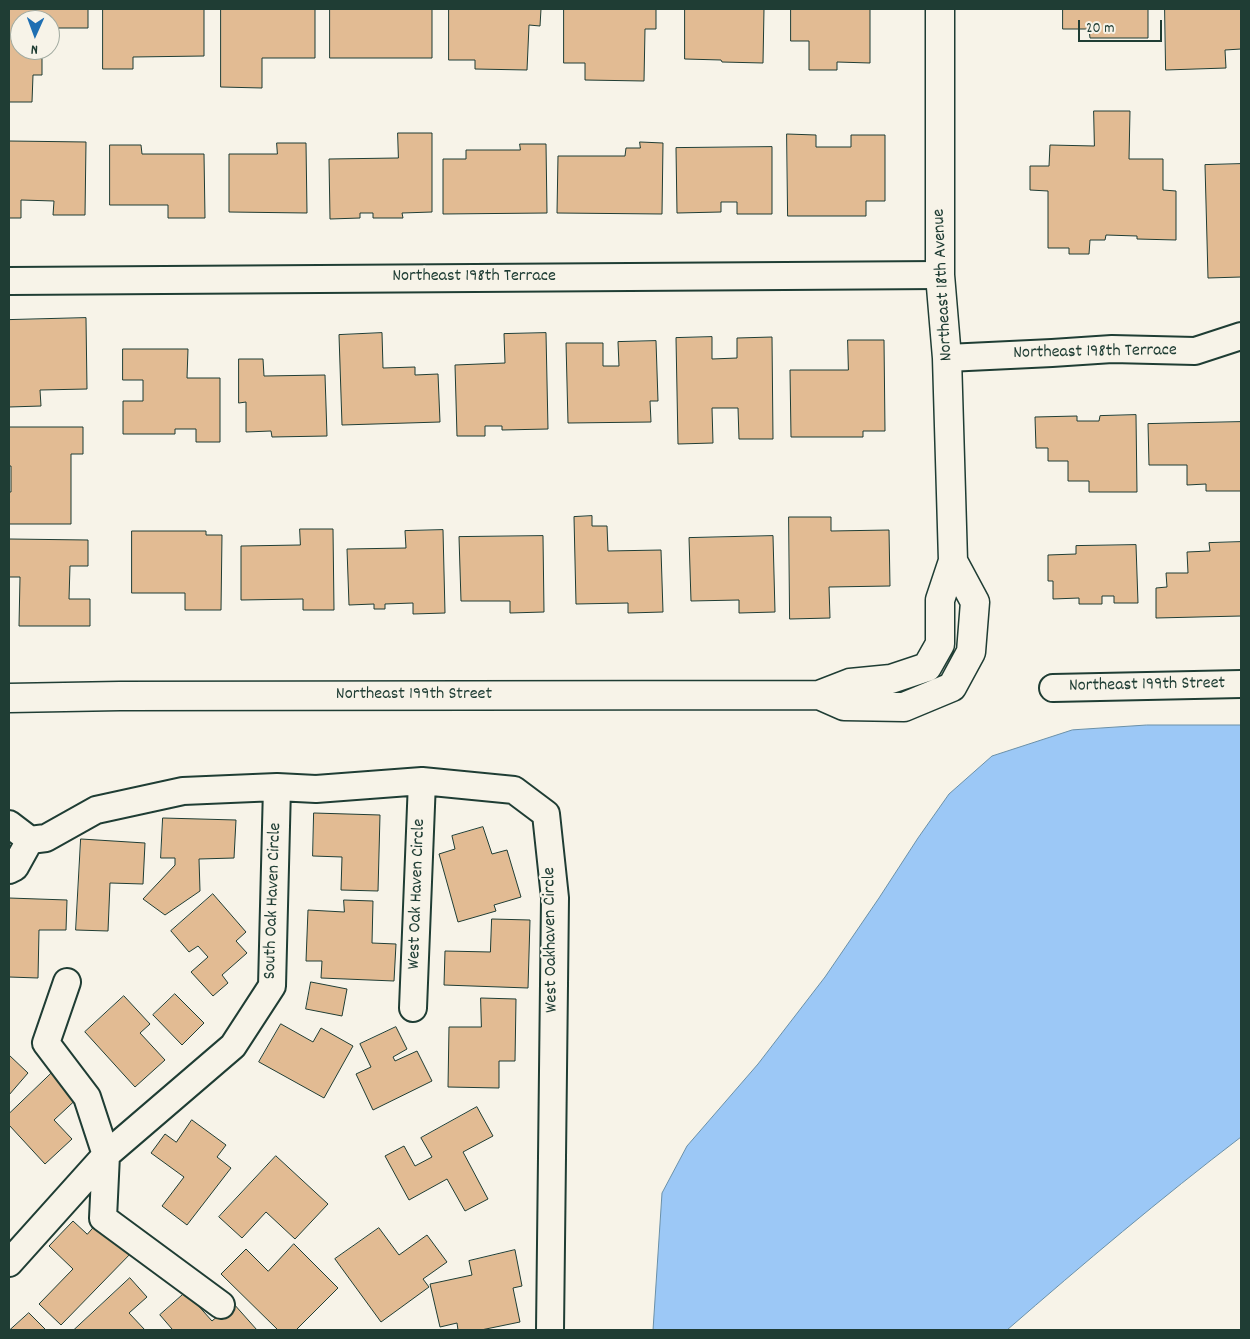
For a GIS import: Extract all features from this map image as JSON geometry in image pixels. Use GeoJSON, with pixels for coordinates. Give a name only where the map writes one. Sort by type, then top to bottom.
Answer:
{"type":"FeatureCollection","features":[{"type":"Feature","properties":{"kind":"street","name":"Northeast 18th Avenue"},"geometry":{"type":"LineString","coordinates":[[819,695],[850,683],[891,679],[927,667],[940,644],[940,600],[953,561],[948,358],[940,275],[940,9]]}},
{"type":"Feature","properties":{"kind":"street","name":"Northeast 198th Terrace"},"geometry":{"type":"LineString","coordinates":[[9,281],[940,275]]}},
{"type":"Feature","properties":{"kind":"street","name":"Northeast 198th Terrace"},"geometry":{"type":"LineString","coordinates":[[948,358],[1112,349],[1195,351],[1241,336]]}},
{"type":"Feature","properties":{"kind":"street","name":"Northeast 199th Street"},"geometry":{"type":"LineString","coordinates":[[1054,688],[1241,684]]}},
{"type":"Feature","properties":{"kind":"street","name":"Northeast 199th Street"},"geometry":{"type":"LineString","coordinates":[[9,698],[819,695]]}},
{"type":"Feature","properties":{"kind":"street","name":"West Oakhaven Circle"},"geometry":{"type":"LineString","coordinates":[[30,840],[46,838],[96,810],[183,791],[277,787],[316,789],[422,782],[514,790],[546,814],[555,898],[550,1330]]}},
{"type":"Feature","properties":{"kind":"street","name":"West Oak Haven Circle"},"geometry":{"type":"LineString","coordinates":[[413,1008],[422,782]]}},
{"type":"Feature","properties":{"kind":"street","name":"South Oak Haven Circle"},"geometry":{"type":"LineString","coordinates":[[9,1263],[106,1155],[233,1046],[272,986],[277,787]]}},
{"type":"Feature","properties":{"kind":"street"},"geometry":{"type":"LineString","coordinates":[[9,824],[30,840],[15,867],[9,870]]}},
{"type":"Feature","properties":{"kind":"street"},"geometry":{"type":"LineString","coordinates":[[67,982],[46,1043],[87,1097],[106,1155],[104,1218],[221,1305]]}},
{"type":"Feature","properties":{"kind":"water"},"geometry":{"type":"Polygon","coordinates":[[[1147,725],[1241,725],[1241,1137],[1122,1232],[1007,1330],[653,1330],[662,1193],[687,1146],[758,1064],[825,977],[949,794],[992,756],[1072,730],[1147,725]]]}},
{"type":"Feature","properties":{"kind":"building"},"geometry":{"type":"Polygon","coordinates":[[[9,9],[88,9],[88,28],[60,28],[60,10],[10,10],[10,60],[42,60],[42,75],[33,75],[32,102],[9,102],[9,9]]]}},
{"type":"Feature","properties":{"kind":"building"},"geometry":{"type":"Polygon","coordinates":[[[103,9],[204,9],[204,56],[133,57],[133,69],[103,69],[103,9]]]}},
{"type":"Feature","properties":{"kind":"building"},"geometry":{"type":"Polygon","coordinates":[[[221,9],[315,9],[315,58],[262,58],[262,88],[221,87],[221,9]]]}},
{"type":"Feature","properties":{"kind":"building"},"geometry":{"type":"Polygon","coordinates":[[[330,9],[432,9],[432,58],[330,58],[330,9]]]}},
{"type":"Feature","properties":{"kind":"building"},"geometry":{"type":"Polygon","coordinates":[[[449,9],[541,9],[540,26],[529,25],[527,70],[475,69],[475,60],[449,60],[449,9]]]}},
{"type":"Feature","properties":{"kind":"building"},"geometry":{"type":"Polygon","coordinates":[[[564,9],[656,9],[656,29],[645,29],[644,81],[585,80],[585,63],[564,63],[564,9]]]}},
{"type":"Feature","properties":{"kind":"building"},"geometry":{"type":"Polygon","coordinates":[[[685,9],[764,9],[763,63],[685,59],[685,9]]]}},
{"type":"Feature","properties":{"kind":"building"},"geometry":{"type":"Polygon","coordinates":[[[791,9],[870,9],[870,63],[837,62],[837,70],[809,70],[809,41],[791,41],[791,9]]]}},
{"type":"Feature","properties":{"kind":"building"},"geometry":{"type":"Polygon","coordinates":[[[1063,9],[1148,9],[1148,38],[1090,38],[1089,29],[1063,29],[1063,9]]]}},
{"type":"Feature","properties":{"kind":"building"},"geometry":{"type":"Polygon","coordinates":[[[1165,9],[1241,9],[1241,49],[1225,50],[1226,68],[1166,70],[1165,9]]]}},
{"type":"Feature","properties":{"kind":"building"},"geometry":{"type":"Polygon","coordinates":[[[1094,111],[1130,111],[1129,159],[1163,159],[1163,190],[1176,191],[1176,240],[1137,239],[1137,236],[1106,235],[1105,240],[1090,240],[1089,254],[1069,254],[1069,248],[1048,248],[1048,191],[1030,190],[1030,166],[1049,166],[1050,145],[1094,146],[1094,111]]]}},
{"type":"Feature","properties":{"kind":"building"},"geometry":{"type":"Polygon","coordinates":[[[398,133],[432,133],[432,212],[402,213],[403,218],[373,218],[373,213],[360,213],[360,218],[330,219],[329,159],[398,158],[398,133]]]}},
{"type":"Feature","properties":{"kind":"building"},"geometry":{"type":"Polygon","coordinates":[[[787,134],[816,135],[816,147],[851,147],[851,135],[885,135],[885,201],[866,201],[866,216],[788,216],[787,134]]]}},
{"type":"Feature","properties":{"kind":"building"},"geometry":{"type":"Polygon","coordinates":[[[9,141],[86,142],[85,215],[53,215],[54,201],[21,200],[21,218],[9,218],[9,141]]]}},
{"type":"Feature","properties":{"kind":"building"},"geometry":{"type":"Polygon","coordinates":[[[640,142],[663,143],[662,214],[557,213],[558,156],[625,156],[626,148],[640,148],[640,142]]]}},
{"type":"Feature","properties":{"kind":"building"},"geometry":{"type":"Polygon","coordinates":[[[277,143],[306,143],[307,213],[229,212],[229,154],[277,154],[277,143]]]}},
{"type":"Feature","properties":{"kind":"building"},"geometry":{"type":"Polygon","coordinates":[[[520,144],[546,144],[547,213],[443,214],[443,159],[466,159],[466,150],[520,150],[520,144]]]}},
{"type":"Feature","properties":{"kind":"building"},"geometry":{"type":"Polygon","coordinates":[[[110,145],[141,145],[142,154],[204,154],[205,218],[168,218],[168,205],[110,205],[110,145]]]}},
{"type":"Feature","properties":{"kind":"building"},"geometry":{"type":"Polygon","coordinates":[[[772,147],[772,214],[737,214],[737,202],[721,202],[721,212],[677,213],[676,148],[772,147]]]}},
{"type":"Feature","properties":{"kind":"building"},"geometry":{"type":"Polygon","coordinates":[[[1241,164],[1241,277],[1208,278],[1205,165],[1241,164]]]}},
{"type":"Feature","properties":{"kind":"building"},"geometry":{"type":"Polygon","coordinates":[[[86,318],[87,389],[40,390],[41,406],[9,407],[9,320],[86,318]]]}},
{"type":"Feature","properties":{"kind":"building"},"geometry":{"type":"Polygon","coordinates":[[[382,333],[383,368],[415,367],[415,375],[438,374],[440,422],[342,425],[339,335],[382,333]]]}},
{"type":"Feature","properties":{"kind":"building"},"geometry":{"type":"Polygon","coordinates":[[[546,333],[548,429],[502,430],[502,426],[485,426],[485,436],[457,436],[455,365],[505,363],[504,334],[546,333]]]}},
{"type":"Feature","properties":{"kind":"building"},"geometry":{"type":"Polygon","coordinates":[[[712,337],[712,359],[737,358],[737,338],[772,337],[773,439],[739,439],[738,408],[712,408],[713,443],[678,444],[676,338],[712,337]]]}},
{"type":"Feature","properties":{"kind":"building"},"geometry":{"type":"Polygon","coordinates":[[[848,340],[884,340],[885,431],[863,431],[863,437],[791,437],[790,370],[848,370],[848,340]]]}},
{"type":"Feature","properties":{"kind":"building"},"geometry":{"type":"Polygon","coordinates":[[[656,341],[658,401],[650,401],[651,422],[568,423],[566,343],[603,343],[603,366],[619,366],[618,342],[656,341]]]}},
{"type":"Feature","properties":{"kind":"building"},"geometry":{"type":"Polygon","coordinates":[[[123,349],[188,349],[187,378],[220,378],[220,442],[196,442],[196,429],[175,429],[175,434],[123,434],[123,401],[143,401],[143,380],[123,380],[123,349]]]}},
{"type":"Feature","properties":{"kind":"building"},"geometry":{"type":"Polygon","coordinates":[[[239,359],[263,359],[264,376],[325,375],[327,436],[272,437],[271,431],[246,432],[246,402],[239,403],[239,359]]]}},
{"type":"Feature","properties":{"kind":"building"},"geometry":{"type":"Polygon","coordinates":[[[1136,415],[1137,492],[1089,492],[1089,481],[1068,481],[1068,461],[1048,461],[1048,448],[1036,448],[1035,417],[1077,416],[1077,421],[1099,421],[1100,416],[1136,415]]]}},
{"type":"Feature","properties":{"kind":"building"},"geometry":{"type":"Polygon","coordinates":[[[1241,422],[1241,491],[1206,491],[1206,484],[1187,485],[1187,465],[1149,465],[1148,424],[1241,422]]]}},
{"type":"Feature","properties":{"kind":"building"},"geometry":{"type":"Polygon","coordinates":[[[9,427],[83,427],[83,454],[71,454],[71,524],[9,524],[11,466],[9,466],[9,427]]]}},
{"type":"Feature","properties":{"kind":"building"},"geometry":{"type":"Polygon","coordinates":[[[592,516],[592,526],[607,526],[608,551],[661,550],[663,612],[628,613],[628,603],[576,604],[574,517],[592,516]]]}},
{"type":"Feature","properties":{"kind":"building"},"geometry":{"type":"Polygon","coordinates":[[[789,517],[831,517],[831,531],[889,530],[890,586],[829,587],[830,618],[790,619],[789,517]]]}},
{"type":"Feature","properties":{"kind":"building"},"geometry":{"type":"Polygon","coordinates":[[[300,529],[333,529],[334,610],[303,610],[303,599],[241,600],[241,546],[300,545],[300,529]]]}},
{"type":"Feature","properties":{"kind":"building"},"geometry":{"type":"Polygon","coordinates":[[[443,530],[445,613],[413,614],[413,603],[385,604],[385,609],[374,609],[374,604],[349,605],[347,549],[406,548],[405,531],[443,530]]]}},
{"type":"Feature","properties":{"kind":"building"},"geometry":{"type":"Polygon","coordinates":[[[132,531],[206,531],[206,535],[222,535],[221,610],[185,610],[185,593],[132,593],[132,531]]]}},
{"type":"Feature","properties":{"kind":"building"},"geometry":{"type":"Polygon","coordinates":[[[543,536],[544,612],[510,613],[510,601],[461,601],[459,537],[543,536]]]}},
{"type":"Feature","properties":{"kind":"building"},"geometry":{"type":"Polygon","coordinates":[[[773,536],[775,612],[739,613],[739,600],[691,601],[689,538],[773,536]]]}},
{"type":"Feature","properties":{"kind":"building"},"geometry":{"type":"Polygon","coordinates":[[[9,539],[88,540],[88,566],[70,566],[69,599],[90,599],[90,626],[19,626],[20,577],[9,577],[9,539]]]}},
{"type":"Feature","properties":{"kind":"building"},"geometry":{"type":"Polygon","coordinates":[[[1241,542],[1241,616],[1156,618],[1156,588],[1167,587],[1166,573],[1188,573],[1187,552],[1210,551],[1209,543],[1241,542]]]}},
{"type":"Feature","properties":{"kind":"building"},"geometry":{"type":"Polygon","coordinates":[[[1136,545],[1138,603],[1114,603],[1114,596],[1102,596],[1102,604],[1079,604],[1079,598],[1053,599],[1053,581],[1048,581],[1048,555],[1076,554],[1076,546],[1136,545]]]}},
{"type":"Feature","properties":{"kind":"building"},"geometry":{"type":"Polygon","coordinates":[[[314,813],[380,815],[378,891],[341,890],[342,857],[313,856],[314,813]]]}},
{"type":"Feature","properties":{"kind":"building"},"geometry":{"type":"Polygon","coordinates":[[[163,818],[236,820],[234,858],[199,859],[200,891],[165,915],[143,899],[175,865],[175,858],[161,858],[163,818]]]}},
{"type":"Feature","properties":{"kind":"building"},"geometry":{"type":"Polygon","coordinates":[[[483,827],[492,854],[507,850],[521,897],[494,905],[496,911],[458,922],[439,854],[455,849],[452,836],[483,827]]]}},
{"type":"Feature","properties":{"kind":"building"},"geometry":{"type":"Polygon","coordinates":[[[81,839],[145,843],[143,884],[110,883],[108,931],[76,930],[81,839]]]}},
{"type":"Feature","properties":{"kind":"building"},"geometry":{"type":"Polygon","coordinates":[[[213,894],[246,932],[236,941],[247,953],[222,975],[228,983],[213,996],[191,972],[208,957],[198,946],[189,952],[171,931],[213,894]]]}},
{"type":"Feature","properties":{"kind":"building"},"geometry":{"type":"Polygon","coordinates":[[[9,898],[67,900],[66,930],[39,930],[38,978],[9,977],[9,898]]]}},
{"type":"Feature","properties":{"kind":"building"},"geometry":{"type":"Polygon","coordinates":[[[344,900],[373,901],[372,943],[396,944],[394,981],[321,978],[322,961],[306,961],[308,910],[344,912],[344,900]]]}},
{"type":"Feature","properties":{"kind":"building"},"geometry":{"type":"Polygon","coordinates":[[[492,919],[530,920],[528,988],[444,985],[445,951],[490,952],[492,919]]]}},
{"type":"Feature","properties":{"kind":"building"},"geometry":{"type":"Polygon","coordinates":[[[311,982],[347,989],[342,1016],[306,1009],[311,982]]]}},
{"type":"Feature","properties":{"kind":"building"},"geometry":{"type":"Polygon","coordinates":[[[175,994],[204,1023],[182,1045],[153,1015],[175,994]]]}},
{"type":"Feature","properties":{"kind":"building"},"geometry":{"type":"Polygon","coordinates":[[[124,996],[150,1024],[140,1033],[165,1060],[135,1087],[85,1032],[124,996]]]}},
{"type":"Feature","properties":{"kind":"building"},"geometry":{"type":"Polygon","coordinates":[[[481,998],[516,999],[515,1061],[499,1061],[499,1088],[448,1087],[449,1027],[481,1027],[481,998]]]}},
{"type":"Feature","properties":{"kind":"building"},"geometry":{"type":"Polygon","coordinates":[[[281,1024],[313,1042],[321,1028],[353,1046],[324,1098],[259,1062],[281,1024]]]}},
{"type":"Feature","properties":{"kind":"building"},"geometry":{"type":"Polygon","coordinates":[[[396,1027],[407,1049],[393,1057],[395,1061],[417,1051],[432,1081],[373,1110],[356,1074],[371,1067],[360,1044],[396,1027]]]}},
{"type":"Feature","properties":{"kind":"building"},"geometry":{"type":"Polygon","coordinates":[[[9,1055],[28,1073],[9,1095],[9,1055]]]}},
{"type":"Feature","properties":{"kind":"building"},"geometry":{"type":"Polygon","coordinates":[[[57,1068],[82,1094],[54,1120],[72,1139],[45,1164],[9,1125],[9,1114],[57,1068]]]}},
{"type":"Feature","properties":{"kind":"building"},"geometry":{"type":"Polygon","coordinates":[[[477,1107],[493,1136],[463,1152],[488,1199],[465,1211],[447,1179],[409,1200],[385,1156],[404,1146],[415,1166],[432,1157],[421,1138],[477,1107]]]}},
{"type":"Feature","properties":{"kind":"building"},"geometry":{"type":"Polygon","coordinates":[[[192,1120],[226,1145],[217,1157],[231,1168],[187,1225],[162,1206],[184,1177],[151,1153],[165,1134],[176,1142],[192,1120]]]}},
{"type":"Feature","properties":{"kind":"building"},"geometry":{"type":"Polygon","coordinates":[[[276,1156],[328,1204],[295,1239],[266,1212],[242,1238],[219,1217],[276,1156]]]}},
{"type":"Feature","properties":{"kind":"building"},"geometry":{"type":"Polygon","coordinates":[[[102,1218],[134,1250],[61,1325],[39,1304],[73,1269],[49,1246],[73,1221],[87,1234],[102,1218]]]}},
{"type":"Feature","properties":{"kind":"building"},"geometry":{"type":"Polygon","coordinates":[[[379,1228],[399,1255],[427,1235],[447,1262],[423,1279],[429,1287],[381,1322],[335,1259],[379,1228]]]}},
{"type":"Feature","properties":{"kind":"building"},"geometry":{"type":"Polygon","coordinates":[[[294,1244],[338,1288],[296,1330],[278,1330],[221,1274],[246,1249],[268,1271],[294,1244]]]}},
{"type":"Feature","properties":{"kind":"building"},"geometry":{"type":"Polygon","coordinates":[[[515,1250],[522,1286],[513,1288],[520,1322],[481,1330],[458,1330],[457,1323],[440,1327],[430,1284],[472,1275],[469,1261],[515,1250]]]}},
{"type":"Feature","properties":{"kind":"building"},"geometry":{"type":"Polygon","coordinates":[[[130,1278],[147,1297],[129,1313],[145,1330],[74,1330],[130,1278]]]}},
{"type":"Feature","properties":{"kind":"building"},"geometry":{"type":"Polygon","coordinates":[[[186,1292],[212,1321],[233,1303],[257,1330],[171,1330],[160,1315],[186,1292]]]}},
{"type":"Feature","properties":{"kind":"building"},"geometry":{"type":"Polygon","coordinates":[[[29,1313],[46,1330],[10,1330],[29,1313]]]}}]}
